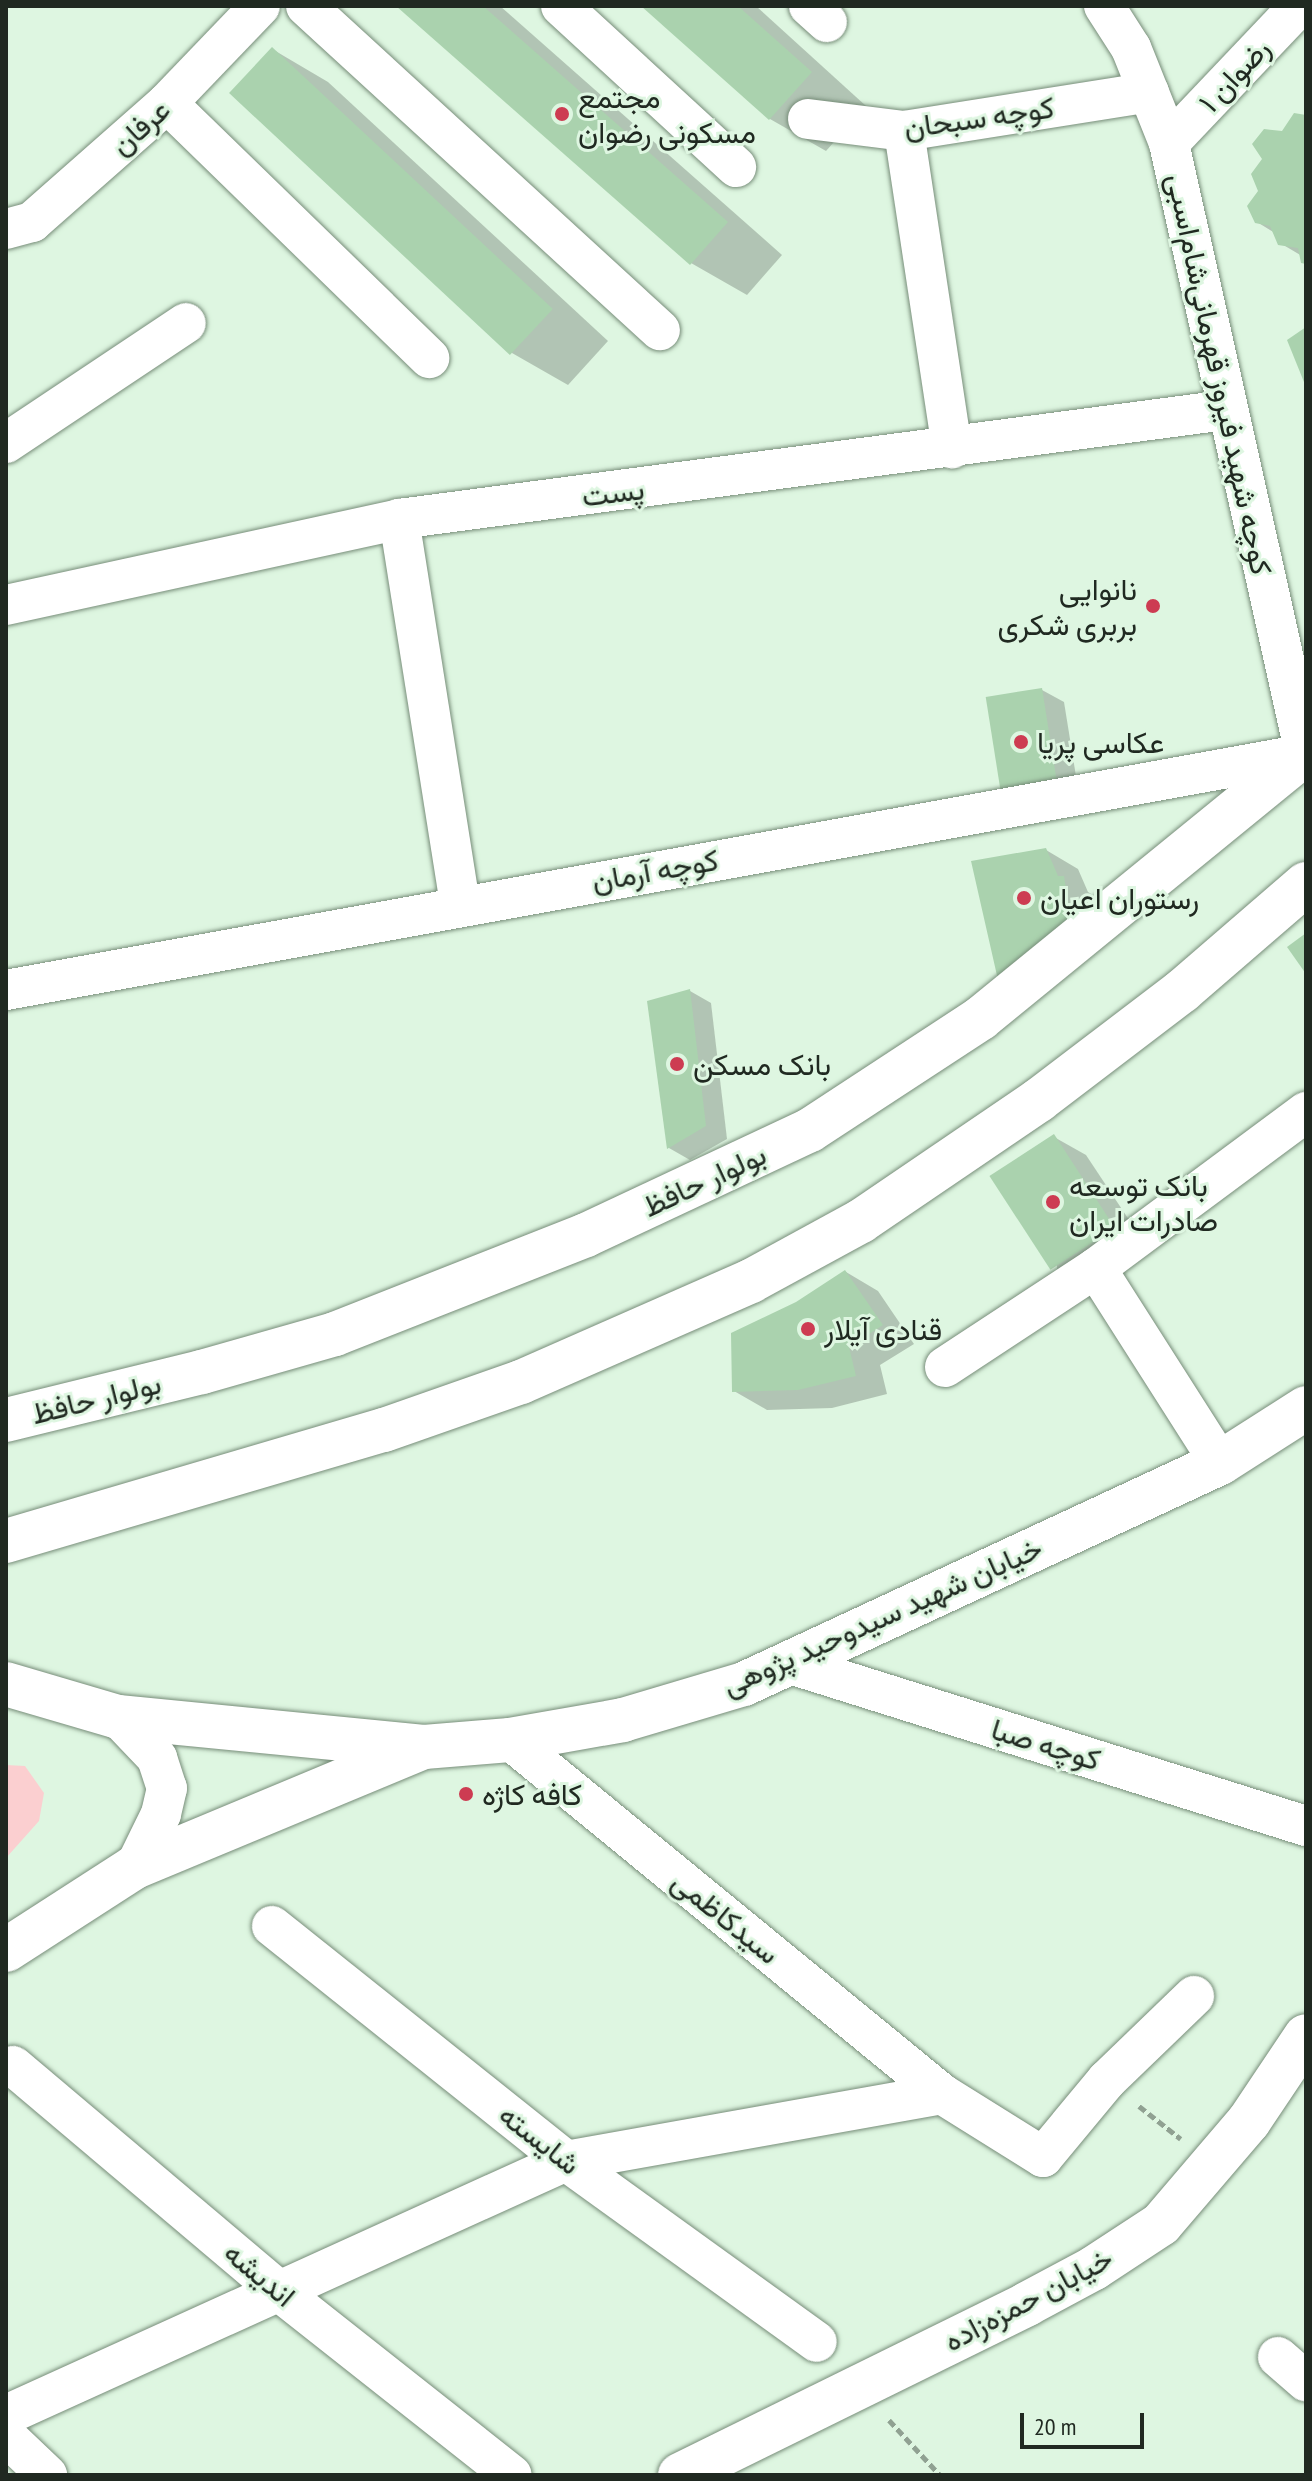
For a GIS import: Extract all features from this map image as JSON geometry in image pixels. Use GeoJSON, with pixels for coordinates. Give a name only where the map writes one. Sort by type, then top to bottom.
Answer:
{"type":"FeatureCollection","features":[{"type":"Feature","properties":{"kind":"main road","name":"بولوار حافظ"},"geometry":{"type":"LineString","coordinates":[[6,1420],[202,1372],[335,1334],[586,1235],[810,1130],[981,1018],[1306,754]]}},
{"type":"Feature","properties":{"kind":"main road"},"geometry":{"type":"LineString","coordinates":[[6,1541],[384,1430],[521,1382],[751,1281],[861,1221],[1039,1100],[1182,991],[1306,884]]}},
{"type":"Feature","properties":{"kind":"main road","name":"خیابان شهید سیدوحید پژوهی"},"geometry":{"type":"LineString","coordinates":[[6,1684],[118,1717],[424,1747],[510,1740],[623,1720],[744,1684],[1220,1463],[1306,1408]]}},
{"type":"Feature","properties":{"kind":"main road"},"geometry":{"type":"LineString","coordinates":[[6,1950],[135,1867],[424,1747]]}},
{"type":"Feature","properties":{"kind":"main road","name":"خیابان حمزه‌زاده"},"geometry":{"type":"LineString","coordinates":[[680,2475],[1094,2268],[1161,2224],[1249,2121],[1306,2036]]}},
{"type":"Feature","properties":{"kind":"street","name":"عرفان"},"geometry":{"type":"LineString","coordinates":[[6,229],[32,222],[167,103],[260,6]]}},
{"type":"Feature","properties":{"kind":"street"},"geometry":{"type":"LineString","coordinates":[[306,6],[660,330]]}},
{"type":"Feature","properties":{"kind":"street"},"geometry":{"type":"LineString","coordinates":[[561,6],[736,167]]}},
{"type":"Feature","properties":{"kind":"street","name":"کوچه شهید فیروز قهرمانی‌شام‌اسبی"},"geometry":{"type":"LineString","coordinates":[[1104,6],[1131,48],[1169,143],[1226,410],[1306,754]]}},
{"type":"Feature","properties":{"kind":"street","name":"رضوان ۱"},"geometry":{"type":"LineString","coordinates":[[1169,143],[1299,6]]}},
{"type":"Feature","properties":{"kind":"street","name":"کوچه سبحان"},"geometry":{"type":"LineString","coordinates":[[808,119],[904,131],[1149,92]]}},
{"type":"Feature","properties":{"kind":"street"},"geometry":{"type":"LineString","coordinates":[[167,103],[429,358]]}},
{"type":"Feature","properties":{"kind":"street"},"geometry":{"type":"LineString","coordinates":[[904,131],[952,448]]}},
{"type":"Feature","properties":{"kind":"street"},"geometry":{"type":"LineString","coordinates":[[6,443],[186,323]]}},
{"type":"Feature","properties":{"kind":"street","name":"پست"},"geometry":{"type":"LineString","coordinates":[[6,605],[399,519],[1226,410]]}},
{"type":"Feature","properties":{"kind":"street"},"geometry":{"type":"LineString","coordinates":[[399,519],[460,905]]}},
{"type":"Feature","properties":{"kind":"street","name":"کوچه آرمان"},"geometry":{"type":"LineString","coordinates":[[6,990],[460,905],[1306,754]]}},
{"type":"Feature","properties":{"kind":"street"},"geometry":{"type":"LineString","coordinates":[[945,1367],[1096,1268],[1306,1112]]}},
{"type":"Feature","properties":{"kind":"street"},"geometry":{"type":"LineString","coordinates":[[1096,1268],[1220,1463]]}},
{"type":"Feature","properties":{"kind":"street","name":"کوچه صبا"},"geometry":{"type":"LineString","coordinates":[[787,1663],[1306,1826]]}},
{"type":"Feature","properties":{"kind":"street"},"geometry":{"type":"LineString","coordinates":[[118,1717],[157,1758],[167,1788],[161,1814],[135,1867]]}},
{"type":"Feature","properties":{"kind":"street","name":"سیدکاظمی"},"geometry":{"type":"LineString","coordinates":[[510,1740],[942,2094],[1043,2157],[1107,2080]]}},
{"type":"Feature","properties":{"kind":"street","name":"شایسته"},"geometry":{"type":"LineString","coordinates":[[272,1926],[566,2161],[817,2342]]}},
{"type":"Feature","properties":{"kind":"street"},"geometry":{"type":"LineString","coordinates":[[1107,2080],[1194,1996]]}},
{"type":"Feature","properties":{"kind":"street","name":"اندیشه"},"geometry":{"type":"LineString","coordinates":[[13,2066],[280,2292],[512,2475]]}},
{"type":"Feature","properties":{"kind":"street"},"geometry":{"type":"LineString","coordinates":[[6,2415],[566,2161],[942,2094]]}},
{"type":"Feature","properties":{"kind":"street"},"geometry":{"type":"LineString","coordinates":[[6,2436],[47,2475]]}},
{"type":"Feature","properties":{"kind":"path"},"geometry":{"type":"LineString","coordinates":[[1107,2080],[1212,2164]]}},
{"type":"Feature","properties":{"kind":"path"},"geometry":{"type":"LineString","coordinates":[[858,2387],[940,2475]]}},
{"type":"Feature","properties":{"kind":"shaded area"},"geometry":{"type":"Polygon","coordinates":[[[6,1765],[25,1766],[44,1793],[39,1821],[6,1858],[6,1765]]]}},
{"type":"Feature","properties":{"kind":"building","name":"مجتمع مسکونی رضوان"},"geometry":{"type":"Polygon","coordinates":[[[396,6],[483,6],[728,222],[690,265],[396,6]]]}},
{"type":"Feature","properties":{"kind":"building"},"geometry":{"type":"Polygon","coordinates":[[[641,6],[738,6],[812,72],[769,120],[641,6]]]}},
{"type":"Feature","properties":{"kind":"building"},"geometry":{"type":"Polygon","coordinates":[[[272,47],[553,309],[510,355],[229,93],[272,47]]]}},
{"type":"Feature","properties":{"kind":"building"},"geometry":{"type":"Polygon","coordinates":[[[1294,113],[1306,115],[1306,264],[1301,263],[1298,248],[1278,245],[1270,226],[1255,223],[1247,206],[1258,191],[1251,174],[1262,159],[1252,144],[1264,129],[1282,131],[1294,113]]]}},
{"type":"Feature","properties":{"kind":"building"},"geometry":{"type":"Polygon","coordinates":[[[1306,327],[1306,387],[1287,340],[1306,327]]]}},
{"type":"Feature","properties":{"kind":"building","name":"عکاسی پریا"},"geometry":{"type":"Polygon","coordinates":[[[1042,688],[1058,790],[1002,799],[986,697],[1042,688]]]}},
{"type":"Feature","properties":{"kind":"building","name":"رستوران اعیان"},"geometry":{"type":"Polygon","coordinates":[[[1046,848],[1058,876],[1064,876],[1071,919],[998,980],[971,861],[1046,848]]]}},
{"type":"Feature","properties":{"kind":"building"},"geometry":{"type":"Polygon","coordinates":[[[1306,933],[1306,974],[1287,947],[1306,933]]]}},
{"type":"Feature","properties":{"kind":"building","name":"بانک مسکن"},"geometry":{"type":"Polygon","coordinates":[[[690,989],[706,1126],[667,1149],[647,1001],[690,989]]]}},
{"type":"Feature","properties":{"kind":"building","name":"بانک توسعه صادرات ایران"},"geometry":{"type":"Polygon","coordinates":[[[1054,1134],[1115,1228],[1050,1270],[989,1176],[1054,1134]]]}},
{"type":"Feature","properties":{"kind":"building","name":"قنادی آیلار"},"geometry":{"type":"Polygon","coordinates":[[[845,1270],[883,1325],[849,1347],[856,1376],[798,1390],[732,1392],[731,1333],[796,1302],[845,1270]]]}},
{"type":"Feature","properties":{"kind":"place","name":"مجتمع مسکونی رضوان"},"geometry":{"type":"Point","coordinates":[562,114]}},
{"type":"Feature","properties":{"kind":"place","name":"نانوایی بربری شکری"},"geometry":{"type":"Point","coordinates":[1153,606]}},
{"type":"Feature","properties":{"kind":"place","name":"عکاسی پریا"},"geometry":{"type":"Point","coordinates":[1021,742]}},
{"type":"Feature","properties":{"kind":"place","name":"رستوران اعیان"},"geometry":{"type":"Point","coordinates":[1024,898]}},
{"type":"Feature","properties":{"kind":"place","name":"بانک مسکن"},"geometry":{"type":"Point","coordinates":[677,1064]}},
{"type":"Feature","properties":{"kind":"place","name":"بانک توسعه صادرات ایران"},"geometry":{"type":"Point","coordinates":[1053,1202]}},
{"type":"Feature","properties":{"kind":"place","name":"قنادی آیلار"},"geometry":{"type":"Point","coordinates":[808,1329]}},
{"type":"Feature","properties":{"kind":"place","name":"کافه کاژه"},"geometry":{"type":"Point","coordinates":[466,1794]}}]}
